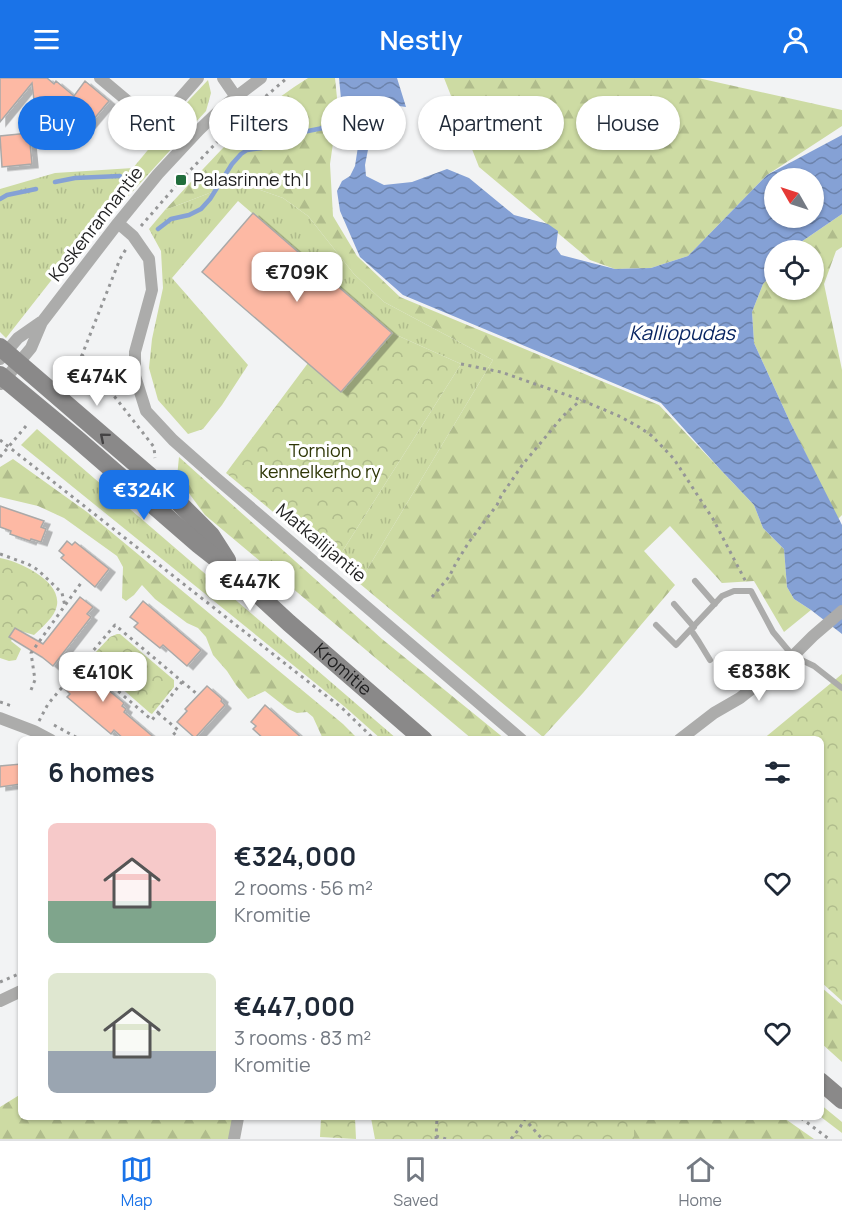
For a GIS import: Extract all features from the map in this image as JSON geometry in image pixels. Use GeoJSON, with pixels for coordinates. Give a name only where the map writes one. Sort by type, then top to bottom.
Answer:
{"type":"FeatureCollection","features":[{"type":"Feature","properties":{"kind":"main road","name":"Kromitie"},"geometry":{"type":"LineString","coordinates":[[6,356],[165,489],[211,535],[236,574]]}},
{"type":"Feature","properties":{"kind":"main road","name":"Kromitie"},"geometry":{"type":"LineString","coordinates":[[2,380],[77,439],[236,574],[419,736]]}},
{"type":"Feature","properties":{"kind":"main road"},"geometry":{"type":"LineString","coordinates":[[824,1085],[842,1100]]}},
{"type":"Feature","properties":{"kind":"street"},"geometry":{"type":"LineString","coordinates":[[100,78],[131,104],[143,108],[177,102],[198,78]]}},
{"type":"Feature","properties":{"kind":"street"},"geometry":{"type":"LineString","coordinates":[[224,78],[235,96]]}},
{"type":"Feature","properties":{"kind":"street","name":"Koskenrannantie"},"geometry":{"type":"LineString","coordinates":[[237,96],[261,78]]}},
{"type":"Feature","properties":{"kind":"street","name":"Koskenrannantie"},"geometry":{"type":"LineString","coordinates":[[2,380],[6,356],[18,339],[42,322],[158,174],[209,122]]}},
{"type":"Feature","properties":{"kind":"street","name":"Matkailijantie"},"geometry":{"type":"LineString","coordinates":[[118,223],[133,236],[149,259],[152,290],[135,352],[135,376],[146,411],[173,440],[216,478],[517,736]]}},
{"type":"Feature","properties":{"kind":"street"},"geometry":{"type":"LineString","coordinates":[[684,736],[714,713],[740,698],[793,656],[842,611]]}},
{"type":"Feature","properties":{"kind":"street"},"geometry":{"type":"LineString","coordinates":[[0,718],[43,736]]}},
{"type":"Feature","properties":{"kind":"street"},"geometry":{"type":"LineString","coordinates":[[0,1001],[18,992]]}},
{"type":"Feature","properties":{"kind":"street"},"geometry":{"type":"LineString","coordinates":[[234,1139],[238,1120]]}},
{"type":"Feature","properties":{"kind":"lane"},"geometry":{"type":"LineString","coordinates":[[695,581],[715,604]]}},
{"type":"Feature","properties":{"kind":"lane"},"geometry":{"type":"LineString","coordinates":[[656,625],[676,645],[722,596],[734,591],[751,591],[773,632],[793,656],[814,666],[842,688]]}},
{"type":"Feature","properties":{"kind":"lane"},"geometry":{"type":"LineString","coordinates":[[674,604],[692,628],[710,660]]}},
{"type":"Feature","properties":{"kind":"path"},"geometry":{"type":"LineString","coordinates":[[58,387],[82,355],[120,259],[133,236],[236,122],[287,78]]}},
{"type":"Feature","properties":{"kind":"path"},"geometry":{"type":"LineString","coordinates":[[82,355],[154,447],[155,459]]}},
{"type":"Feature","properties":{"kind":"path"},"geometry":{"type":"LineString","coordinates":[[461,364],[501,372],[580,400],[619,416],[652,436],[674,459],[713,519],[751,591]]}},
{"type":"Feature","properties":{"kind":"path"},"geometry":{"type":"LineString","coordinates":[[432,597],[449,577],[469,542],[497,505],[523,464],[563,416],[580,400]]}},
{"type":"Feature","properties":{"kind":"path"},"geometry":{"type":"LineString","coordinates":[[0,457],[26,426]]}},
{"type":"Feature","properties":{"kind":"path"},"geometry":{"type":"LineString","coordinates":[[0,440],[342,709],[371,736]]}},
{"type":"Feature","properties":{"kind":"path"},"geometry":{"type":"LineString","coordinates":[[0,554],[38,570],[62,593],[65,606]]}},
{"type":"Feature","properties":{"kind":"path"},"geometry":{"type":"LineString","coordinates":[[31,690],[35,680],[31,653],[81,583]]}},
{"type":"Feature","properties":{"kind":"path"},"geometry":{"type":"LineString","coordinates":[[34,731],[48,704],[115,626],[197,694]]}},
{"type":"Feature","properties":{"kind":"path"},"geometry":{"type":"LineString","coordinates":[[710,660],[740,698]]}},
{"type":"Feature","properties":{"kind":"path"},"geometry":{"type":"LineString","coordinates":[[84,662],[152,720],[182,682]]}},
{"type":"Feature","properties":{"kind":"path"},"geometry":{"type":"LineString","coordinates":[[158,713],[178,730],[173,735]]}},
{"type":"Feature","properties":{"kind":"path"},"geometry":{"type":"LineString","coordinates":[[0,982],[18,975]]}},
{"type":"Feature","properties":{"kind":"path"},"geometry":{"type":"LineString","coordinates":[[437,1120],[436,1138],[446,1139]]}},
{"type":"Feature","properties":{"kind":"path"},"geometry":{"type":"LineString","coordinates":[[511,1139],[524,1120]]}},
{"type":"Feature","properties":{"kind":"path"},"geometry":{"type":"LineString","coordinates":[[527,1120],[542,1139]]}},
{"type":"Feature","properties":{"kind":"path"},"geometry":{"type":"LineString","coordinates":[[804,1120],[829,1139]]}},
{"type":"Feature","properties":{"kind":"green space"},"geometry":{"type":"Polygon","coordinates":[[[308,78],[335,78],[337,96],[321,96],[321,150],[332,150],[330,164],[333,216],[357,256],[400,297],[659,405],[754,505],[763,528],[784,549],[787,587],[794,599],[811,610],[784,632],[754,581],[722,583],[670,526],[644,551],[675,585],[583,693],[542,736],[359,583],[493,360],[384,302],[354,274],[308,216],[283,198],[246,185],[228,186],[165,210],[222,150],[309,150],[309,96],[282,96],[308,78]]]}},
{"type":"Feature","properties":{"kind":"green space"},"geometry":{"type":"Polygon","coordinates":[[[444,78],[698,78],[842,110],[842,126],[778,168],[764,168],[764,178],[688,256],[651,268],[615,269],[590,260],[479,167],[472,150],[564,150],[564,96],[451,96],[444,78]]]}},
{"type":"Feature","properties":{"kind":"green space"},"geometry":{"type":"Polygon","coordinates":[[[208,80],[211,93],[206,111],[197,121],[197,96],[193,96],[208,80]]]}},
{"type":"Feature","properties":{"kind":"green space"},"geometry":{"type":"Polygon","coordinates":[[[148,150],[170,150],[102,225],[83,240],[6,338],[0,332],[0,189],[55,173],[133,168],[148,150]]]}},
{"type":"Feature","properties":{"kind":"green space"},"geometry":{"type":"Polygon","coordinates":[[[246,185],[283,198],[308,216],[354,274],[384,302],[493,360],[359,583],[335,563],[461,364],[392,333],[238,201],[172,278],[248,365],[203,429],[188,434],[158,400],[149,368],[152,339],[163,288],[161,251],[149,229],[165,210],[228,186],[246,185]]]}},
{"type":"Feature","properties":{"kind":"green space"},"geometry":{"type":"Polygon","coordinates":[[[842,214],[842,247],[836,251],[824,284],[824,240],[804,240],[842,214]]]}},
{"type":"Feature","properties":{"kind":"green space"},"geometry":{"type":"Polygon","coordinates":[[[763,284],[764,300],[824,300],[824,284],[842,370],[842,515],[838,519],[754,343],[752,312],[763,284]]]}},
{"type":"Feature","properties":{"kind":"green space","name":"Tornion kennelkerho ry"},"geometry":{"type":"Polygon","coordinates":[[[392,333],[461,364],[335,563],[226,473],[308,363],[341,392],[392,333]]]}},
{"type":"Feature","properties":{"kind":"green space"},"geometry":{"type":"Polygon","coordinates":[[[37,429],[394,736],[378,736],[345,707],[21,445],[37,429]]]}},
{"type":"Feature","properties":{"kind":"green space"},"geometry":{"type":"Polygon","coordinates":[[[179,457],[382,639],[501,736],[468,736],[205,515],[177,477],[179,457]]]}},
{"type":"Feature","properties":{"kind":"green space"},"geometry":{"type":"Polygon","coordinates":[[[13,459],[87,512],[355,736],[322,736],[313,717],[307,712],[297,713],[288,709],[265,691],[248,699],[213,655],[206,637],[198,628],[187,623],[155,599],[142,585],[126,601],[122,598],[123,567],[117,556],[64,518],[38,506],[0,497],[0,467],[13,459]]]}},
{"type":"Feature","properties":{"kind":"green space"},"geometry":{"type":"Polygon","coordinates":[[[0,558],[37,573],[52,588],[57,605],[48,622],[34,635],[17,630],[11,641],[21,649],[16,660],[9,661],[0,658],[0,558]]]}},
{"type":"Feature","properties":{"kind":"green space"},"geometry":{"type":"Polygon","coordinates":[[[120,634],[174,680],[174,687],[152,714],[103,672],[107,667],[93,655],[110,637],[120,634]]]}},
{"type":"Feature","properties":{"kind":"green space"},"geometry":{"type":"Polygon","coordinates":[[[842,674],[842,1001],[824,985],[824,736],[767,736],[842,674]]]}},
{"type":"Feature","properties":{"kind":"green space"},"geometry":{"type":"Polygon","coordinates":[[[824,990],[842,1005],[842,1062],[824,1046],[824,990]]]}},
{"type":"Feature","properties":{"kind":"green space"},"geometry":{"type":"Polygon","coordinates":[[[18,1096],[18,1120],[243,1120],[239,1139],[0,1139],[0,1107],[18,1096]]]}},
{"type":"Feature","properties":{"kind":"green space"},"geometry":{"type":"Polygon","coordinates":[[[824,1107],[842,1122],[842,1133],[824,1119],[824,1107]]]}},
{"type":"Feature","properties":{"kind":"green space"},"geometry":{"type":"Polygon","coordinates":[[[321,1120],[355,1120],[356,1139],[320,1137],[321,1120]]]}},
{"type":"Feature","properties":{"kind":"green space"},"geometry":{"type":"Polygon","coordinates":[[[371,1120],[634,1120],[634,1139],[375,1139],[371,1120]]]}},
{"type":"Feature","properties":{"kind":"green space"},"geometry":{"type":"Polygon","coordinates":[[[634,1120],[787,1120],[814,1139],[634,1139],[634,1120]]]}},
{"type":"Feature","properties":{"kind":"water","name":"Kalliopudas"},"geometry":{"type":"Polygon","coordinates":[[[339,78],[397,78],[403,96],[341,96],[339,78]]]}},
{"type":"Feature","properties":{"kind":"water","name":"Kalliopudas"},"geometry":{"type":"Polygon","coordinates":[[[842,135],[842,214],[824,226],[824,168],[780,168],[842,135]]]}},
{"type":"Feature","properties":{"kind":"water","name":"Kalliopudas"},"geometry":{"type":"Polygon","coordinates":[[[357,150],[368,150],[365,165],[366,176],[384,185],[412,182],[447,169],[469,178],[514,215],[548,224],[558,231],[556,248],[561,255],[615,269],[651,268],[688,256],[764,178],[764,228],[822,228],[804,240],[764,240],[764,283],[752,312],[754,343],[790,422],[842,525],[842,634],[794,599],[787,587],[784,549],[763,528],[754,505],[661,403],[403,295],[360,257],[340,211],[337,191],[355,166],[357,150]]]}},
{"type":"Feature","properties":{"kind":"building"},"geometry":{"type":"Polygon","coordinates":[[[0,78],[47,78],[54,84],[56,81],[74,96],[33,96],[32,83],[21,96],[18,96],[18,100],[0,122],[0,78]]]}},
{"type":"Feature","properties":{"kind":"building"},"geometry":{"type":"Polygon","coordinates":[[[85,81],[108,102],[96,116],[96,96],[74,96],[85,81]]]}},
{"type":"Feature","properties":{"kind":"building"},"geometry":{"type":"Polygon","coordinates":[[[18,134],[18,150],[31,150],[32,164],[2,167],[0,136],[18,134]]]}},
{"type":"Feature","properties":{"kind":"building"},"geometry":{"type":"Polygon","coordinates":[[[253,213],[392,333],[341,392],[202,272],[253,213]]]}},
{"type":"Feature","properties":{"kind":"building"},"geometry":{"type":"Polygon","coordinates":[[[0,506],[44,521],[41,527],[46,529],[41,542],[10,534],[11,531],[0,527],[0,506]]]}},
{"type":"Feature","properties":{"kind":"building"},"geometry":{"type":"Polygon","coordinates":[[[67,541],[72,545],[75,542],[109,569],[95,587],[61,558],[64,555],[59,551],[67,541]]]}},
{"type":"Feature","properties":{"kind":"building"},"geometry":{"type":"Polygon","coordinates":[[[80,597],[93,607],[87,614],[91,617],[53,666],[9,637],[15,628],[43,644],[80,597]]]}},
{"type":"Feature","properties":{"kind":"building"},"geometry":{"type":"Polygon","coordinates":[[[143,601],[201,650],[187,666],[163,645],[160,648],[134,627],[138,623],[130,617],[143,601]]]}},
{"type":"Feature","properties":{"kind":"building"},"geometry":{"type":"Polygon","coordinates":[[[93,655],[107,667],[96,680],[124,703],[122,706],[126,709],[124,712],[152,736],[121,736],[114,730],[111,734],[67,697],[70,694],[65,689],[93,655]]]}},
{"type":"Feature","properties":{"kind":"building"},"geometry":{"type":"Polygon","coordinates":[[[207,686],[222,699],[225,705],[197,736],[193,736],[177,722],[187,711],[185,709],[207,686]]]}},
{"type":"Feature","properties":{"kind":"building"},"geometry":{"type":"Polygon","coordinates":[[[265,705],[300,736],[261,736],[253,729],[256,726],[251,722],[265,705]]]}},
{"type":"Feature","properties":{"kind":"building"},"geometry":{"type":"Polygon","coordinates":[[[18,764],[18,784],[0,787],[0,766],[18,764]]]}},
{"type":"Feature","properties":{"kind":"waterway"},"geometry":{"type":"LineString","coordinates":[[158,229],[171,219],[189,215],[201,209],[232,164],[247,150],[262,148],[321,128]]}},
{"type":"Feature","properties":{"kind":"waterway"},"geometry":{"type":"LineString","coordinates":[[55,182],[75,178],[120,176]]}},
{"type":"Feature","properties":{"kind":"waterway"},"geometry":{"type":"LineString","coordinates":[[0,199],[7,195],[36,189]]}},
{"type":"Feature","properties":{"kind":"place","name":"Palasrinne th I"},"geometry":{"type":"Point","coordinates":[181,180]}}]}
